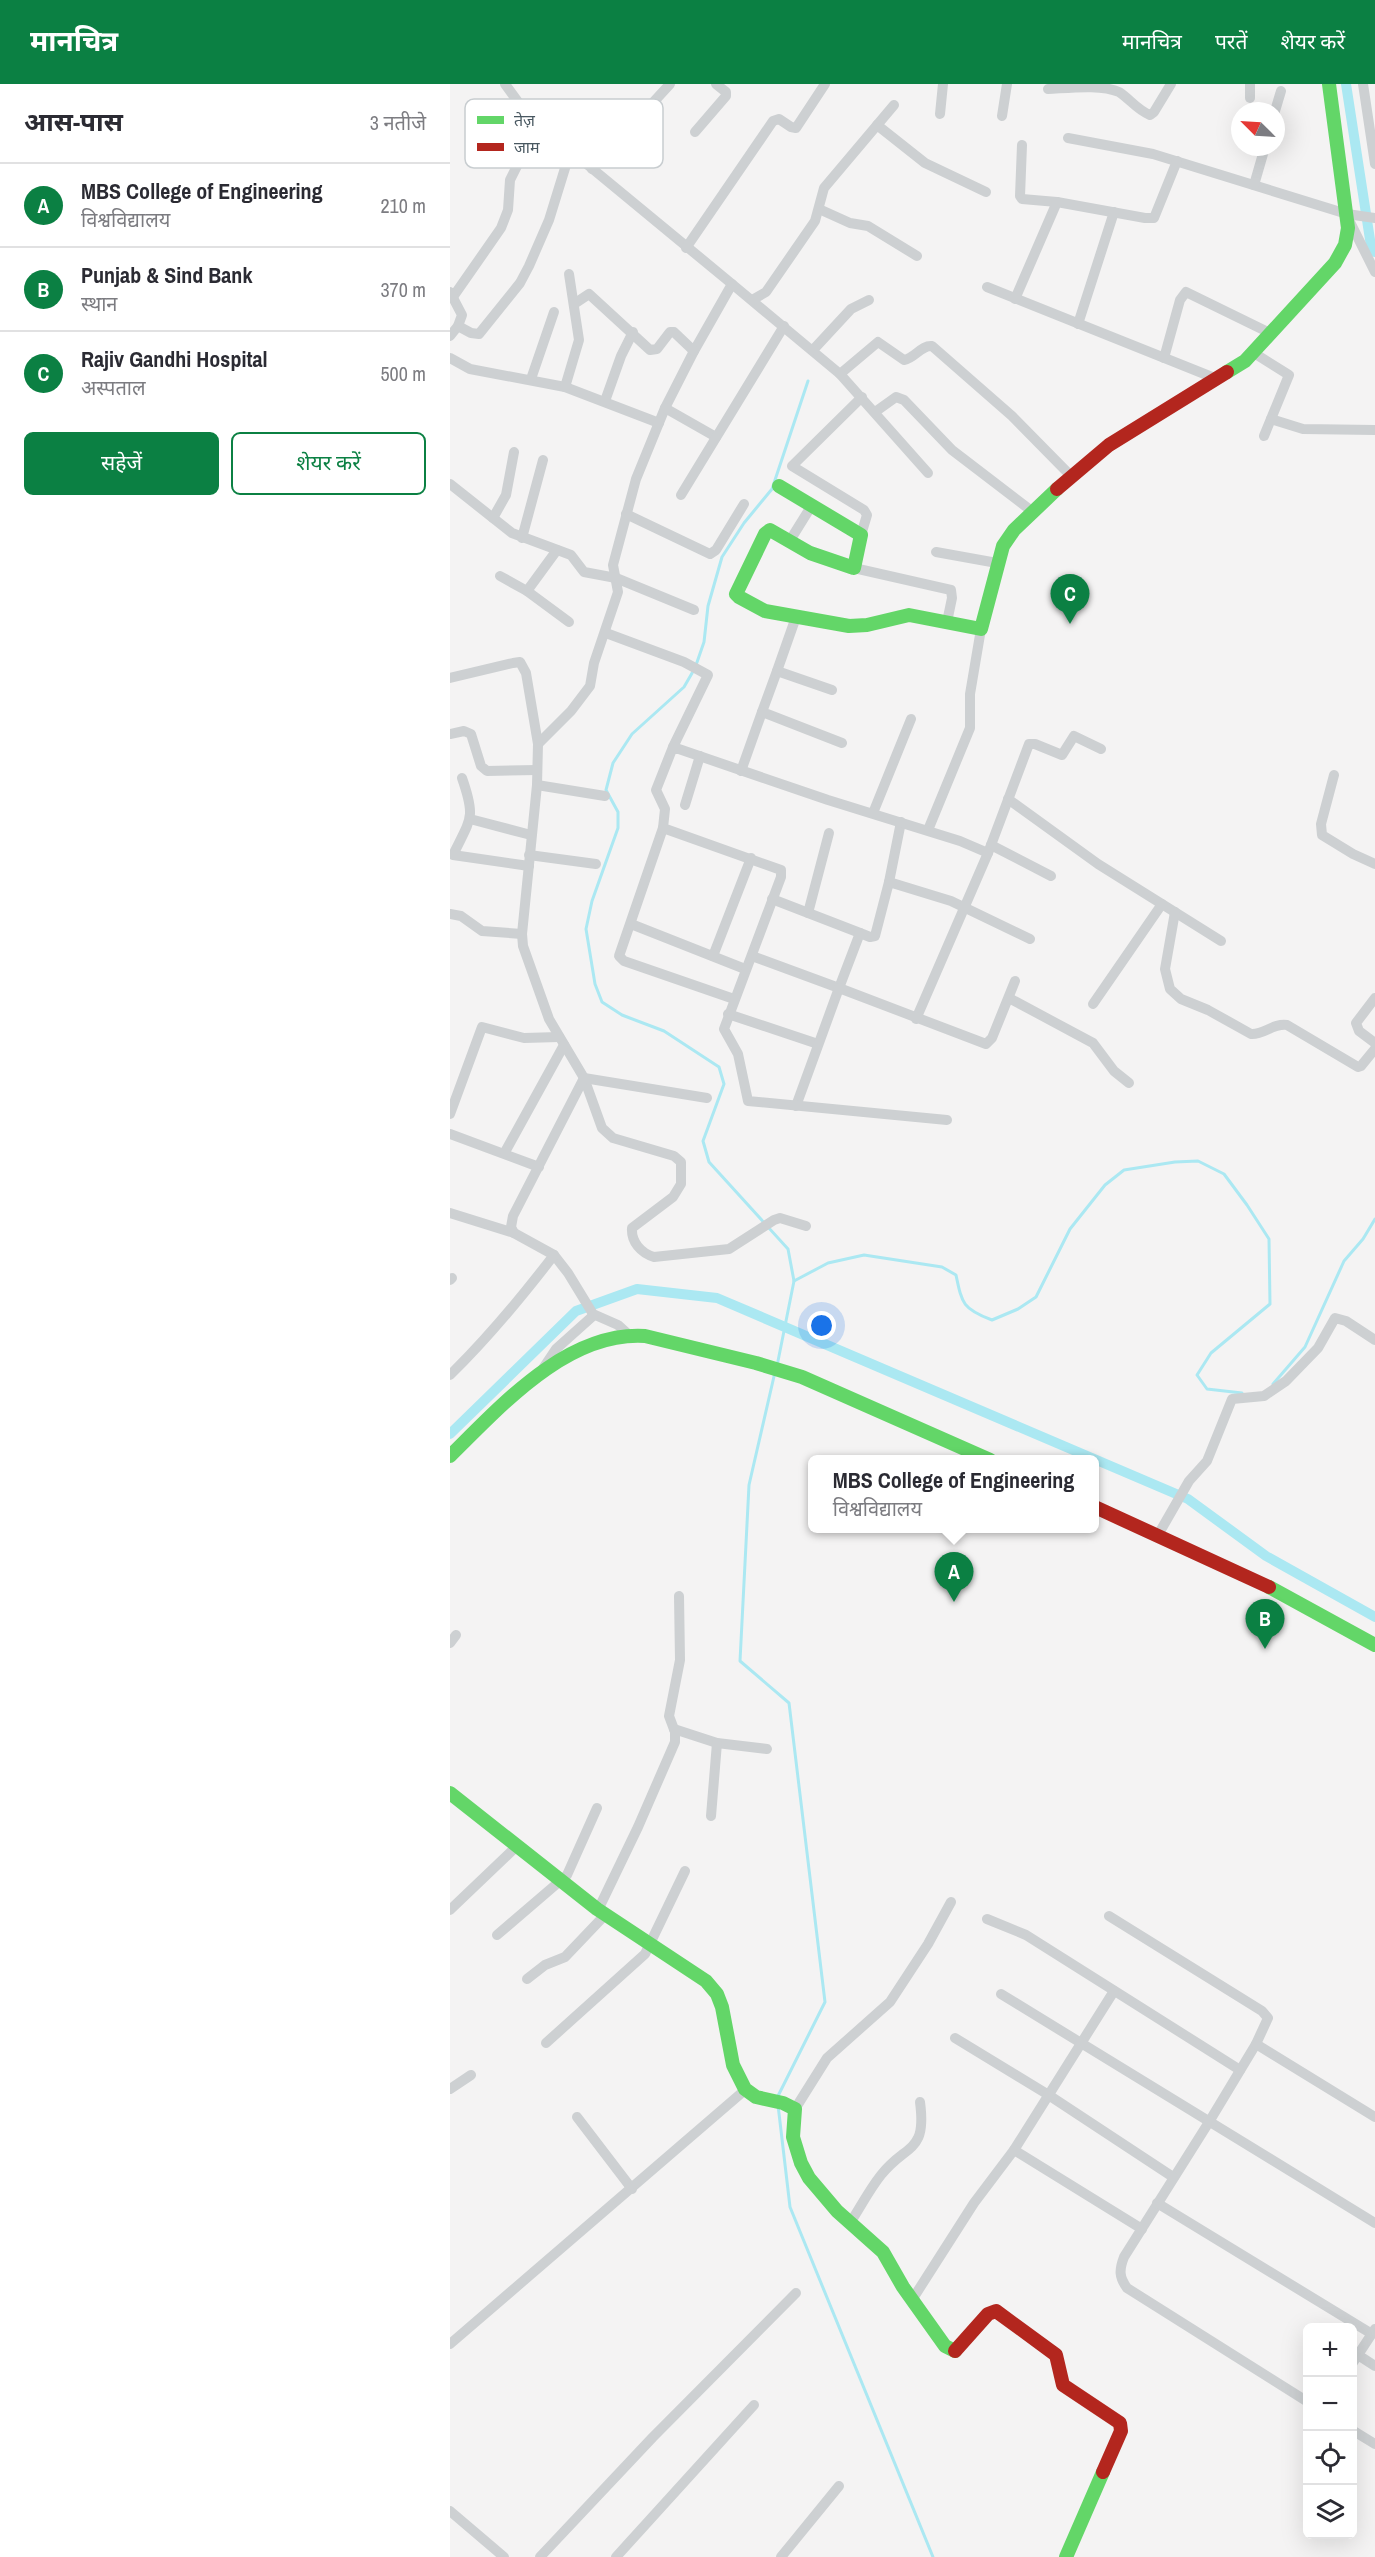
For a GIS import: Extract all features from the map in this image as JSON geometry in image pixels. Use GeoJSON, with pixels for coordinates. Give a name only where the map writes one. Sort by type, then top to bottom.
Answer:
{"type":"FeatureCollection","features":[{"type":"Feature","properties":{"kind":"street"},"geometry":{"type":"LineString","coordinates":[[505,84],[516,99]]}},
{"type":"Feature","properties":{"kind":"street"},"geometry":{"type":"LineString","coordinates":[[656,99],[670,84]]}},
{"type":"Feature","properties":{"kind":"street"},"geometry":{"type":"LineString","coordinates":[[695,132],[724,99],[726,92],[716,84]]}},
{"type":"Feature","properties":{"kind":"street"},"geometry":{"type":"LineString","coordinates":[[686,248],[773,121],[779,119],[796,128],[825,84]]}},
{"type":"Feature","properties":{"kind":"street"},"geometry":{"type":"LineString","coordinates":[[940,114],[943,84]]}},
{"type":"Feature","properties":{"kind":"street"},"geometry":{"type":"LineString","coordinates":[[1002,116],[1007,84]]}},
{"type":"Feature","properties":{"kind":"street"},"geometry":{"type":"LineString","coordinates":[[1048,89],[1106,85],[1121,93],[1140,110],[1150,114],[1154,112],[1171,84]]}},
{"type":"Feature","properties":{"kind":"street"},"geometry":{"type":"LineString","coordinates":[[1250,84],[1250,98]]}},
{"type":"Feature","properties":{"kind":"street"},"geometry":{"type":"LineString","coordinates":[[1329,84],[1353,216],[1375,272]]}},
{"type":"Feature","properties":{"kind":"street"},"geometry":{"type":"LineString","coordinates":[[1363,84],[1375,164]]}},
{"type":"Feature","properties":{"kind":"street"},"geometry":{"type":"LineString","coordinates":[[1278,102],[1281,92]]}},
{"type":"Feature","properties":{"kind":"street"},"geometry":{"type":"LineString","coordinates":[[752,300],[766,292],[815,221],[824,188],[894,105]]}},
{"type":"Feature","properties":{"kind":"street"},"geometry":{"type":"LineString","coordinates":[[877,125],[925,163],[986,192]]}},
{"type":"Feature","properties":{"kind":"street"},"geometry":{"type":"LineString","coordinates":[[1068,138],[1153,154],[1353,216],[1375,219]]}},
{"type":"Feature","properties":{"kind":"street"},"geometry":{"type":"LineString","coordinates":[[1022,145],[1020,196],[1022,199],[1057,202],[1145,218],[1154,218],[1177,161]]}},
{"type":"Feature","properties":{"kind":"street"},"geometry":{"type":"LineString","coordinates":[[1254,185],[1262,156]]}},
{"type":"Feature","properties":{"kind":"street"},"geometry":{"type":"LineString","coordinates":[[450,336],[458,326],[462,315],[451,294],[501,228],[508,210],[510,180],[516,168]]}},
{"type":"Feature","properties":{"kind":"street"},"geometry":{"type":"LineString","coordinates":[[458,326],[475,334],[482,332],[525,275],[544,233],[565,168]]}},
{"type":"Feature","properties":{"kind":"street"},"geometry":{"type":"LineString","coordinates":[[592,169],[818,354],[862,396],[928,473]]}},
{"type":"Feature","properties":{"kind":"street"},"geometry":{"type":"LineString","coordinates":[[1015,299],[1057,202]]}},
{"type":"Feature","properties":{"kind":"street"},"geometry":{"type":"LineString","coordinates":[[819,209],[850,223],[868,226],[917,256]]}},
{"type":"Feature","properties":{"kind":"street"},"geometry":{"type":"LineString","coordinates":[[1078,324],[1114,212]]}},
{"type":"Feature","properties":{"kind":"street"},"geometry":{"type":"LineString","coordinates":[[928,831],[970,728],[970,694],[981,629],[997,563],[1008,537],[1071,476],[1109,445],[1235,368],[1254,353],[1341,255],[1353,216]]}},
{"type":"Feature","properties":{"kind":"street"},"geometry":{"type":"LineString","coordinates":[[566,387],[579,340],[569,274]]}},
{"type":"Feature","properties":{"kind":"street"},"geometry":{"type":"LineString","coordinates":[[538,744],[588,691],[594,663],[618,592],[613,565],[636,479],[665,408],[732,284]]}},
{"type":"Feature","properties":{"kind":"street"},"geometry":{"type":"LineString","coordinates":[[987,287],[1216,379]]}},
{"type":"Feature","properties":{"kind":"street"},"geometry":{"type":"LineString","coordinates":[[1164,358],[1180,300],[1186,292],[1272,334]]}},
{"type":"Feature","properties":{"kind":"street"},"geometry":{"type":"LineString","coordinates":[[574,304],[589,294],[654,351],[670,332],[674,332],[694,351]]}},
{"type":"Feature","properties":{"kind":"street"},"geometry":{"type":"LineString","coordinates":[[818,354],[850,309],[869,300]]}},
{"type":"Feature","properties":{"kind":"street"},"geometry":{"type":"LineString","coordinates":[[531,379],[554,312]]}},
{"type":"Feature","properties":{"kind":"street"},"geometry":{"type":"LineString","coordinates":[[681,495],[784,326]]}},
{"type":"Feature","properties":{"kind":"street"},"geometry":{"type":"LineString","coordinates":[[605,401],[621,356],[633,332]]}},
{"type":"Feature","properties":{"kind":"street"},"geometry":{"type":"LineString","coordinates":[[840,374],[878,342],[904,360],[912,358],[925,347],[932,346],[1012,416],[1071,476]]}},
{"type":"Feature","properties":{"kind":"street"},"geometry":{"type":"LineString","coordinates":[[1254,353],[1289,375],[1263,436]]}},
{"type":"Feature","properties":{"kind":"street"},"geometry":{"type":"LineString","coordinates":[[450,358],[470,369],[566,387],[659,423]]}},
{"type":"Feature","properties":{"kind":"street"},"geometry":{"type":"LineString","coordinates":[[854,568],[867,515],[864,510],[792,466],[862,396]]}},
{"type":"Feature","properties":{"kind":"street"},"geometry":{"type":"LineString","coordinates":[[875,412],[896,397],[904,400],[952,450],[1033,512]]}},
{"type":"Feature","properties":{"kind":"street"},"geometry":{"type":"LineString","coordinates":[[665,408],[716,437]]}},
{"type":"Feature","properties":{"kind":"street"},"geometry":{"type":"LineString","coordinates":[[1271,419],[1303,429],[1375,430]]}},
{"type":"Feature","properties":{"kind":"street"},"geometry":{"type":"LineString","coordinates":[[493,518],[506,495],[514,452]]}},
{"type":"Feature","properties":{"kind":"street"},"geometry":{"type":"LineString","coordinates":[[522,538],[543,460]]}},
{"type":"Feature","properties":{"kind":"street"},"geometry":{"type":"LineString","coordinates":[[450,484],[506,530],[573,557],[584,572],[616,578],[694,610]]}},
{"type":"Feature","properties":{"kind":"street"},"geometry":{"type":"LineString","coordinates":[[779,486],[861,535]]}},
{"type":"Feature","properties":{"kind":"street"},"geometry":{"type":"LineString","coordinates":[[626,514],[710,554],[716,550],[744,504]]}},
{"type":"Feature","properties":{"kind":"street"},"geometry":{"type":"LineString","coordinates":[[789,542],[812,506]]}},
{"type":"Feature","properties":{"kind":"street"},"geometry":{"type":"LineString","coordinates":[[946,622],[952,598],[951,590],[854,568],[810,553],[773,532],[767,531],[736,594],[765,611],[849,626],[867,625],[909,615],[981,629]]}},
{"type":"Feature","properties":{"kind":"street"},"geometry":{"type":"LineString","coordinates":[[527,591],[557,550]]}},
{"type":"Feature","properties":{"kind":"street"},"geometry":{"type":"LineString","coordinates":[[936,552],[997,563]]}},
{"type":"Feature","properties":{"kind":"street"},"geometry":{"type":"LineString","coordinates":[[500,576],[527,591],[569,622]]}},
{"type":"Feature","properties":{"kind":"street"},"geometry":{"type":"LineString","coordinates":[[741,771],[796,617]]}},
{"type":"Feature","properties":{"kind":"street"},"geometry":{"type":"LineString","coordinates":[[606,633],[695,667],[708,675],[673,747],[656,790],[665,810],[663,828],[619,953],[624,961],[734,999]]}},
{"type":"Feature","properties":{"kind":"street"},"geometry":{"type":"LineString","coordinates":[[450,678],[520,662],[526,673],[538,744],[537,785],[522,934],[549,1018],[584,1078],[595,1114],[606,1133],[613,1138],[674,1156],[681,1162],[681,1184],[673,1197],[632,1228],[633,1238],[643,1252],[661,1257],[729,1250],[780,1218],[806,1226]]}},
{"type":"Feature","properties":{"kind":"street"},"geometry":{"type":"LineString","coordinates":[[777,671],[832,690]]}},
{"type":"Feature","properties":{"kind":"street"},"geometry":{"type":"LineString","coordinates":[[762,712],[842,743]]}},
{"type":"Feature","properties":{"kind":"street"},"geometry":{"type":"LineString","coordinates":[[873,813],[911,719]]}},
{"type":"Feature","properties":{"kind":"street"},"geometry":{"type":"LineString","coordinates":[[450,734],[464,731],[471,734],[481,766],[487,771],[537,770]]}},
{"type":"Feature","properties":{"kind":"street"},"geometry":{"type":"LineString","coordinates":[[916,1019],[989,849],[1028,747],[1032,743],[1062,754],[1074,736],[1101,749]]}},
{"type":"Feature","properties":{"kind":"street"},"geometry":{"type":"LineString","coordinates":[[673,747],[741,771],[989,849],[1051,876]]}},
{"type":"Feature","properties":{"kind":"street"},"geometry":{"type":"LineString","coordinates":[[685,805],[700,756]]}},
{"type":"Feature","properties":{"kind":"street"},"geometry":{"type":"LineString","coordinates":[[1334,775],[1321,824],[1322,835],[1375,864]]}},
{"type":"Feature","properties":{"kind":"street"},"geometry":{"type":"LineString","coordinates":[[462,778],[471,800],[470,819],[451,855],[596,864]]}},
{"type":"Feature","properties":{"kind":"street"},"geometry":{"type":"LineString","coordinates":[[537,785],[605,796]]}},
{"type":"Feature","properties":{"kind":"street"},"geometry":{"type":"LineString","coordinates":[[1008,799],[1098,864],[1221,941]]}},
{"type":"Feature","properties":{"kind":"street"},"geometry":{"type":"LineString","coordinates":[[470,819],[531,835]]}},
{"type":"Feature","properties":{"kind":"street"},"geometry":{"type":"LineString","coordinates":[[772,899],[870,937],[875,936],[901,822]]}},
{"type":"Feature","properties":{"kind":"street"},"geometry":{"type":"LineString","coordinates":[[663,828],[782,870],[724,1029],[738,1054],[748,1101],[947,1120]]}},
{"type":"Feature","properties":{"kind":"street"},"geometry":{"type":"LineString","coordinates":[[808,913],[829,833]]}},
{"type":"Feature","properties":{"kind":"street"},"geometry":{"type":"LineString","coordinates":[[713,956],[751,858]]}},
{"type":"Feature","properties":{"kind":"street"},"geometry":{"type":"LineString","coordinates":[[889,882],[963,906],[1030,939]]}},
{"type":"Feature","properties":{"kind":"street"},"geometry":{"type":"LineString","coordinates":[[1093,1004],[1162,904]]}},
{"type":"Feature","properties":{"kind":"street"},"geometry":{"type":"LineString","coordinates":[[1175,912],[1165,969],[1170,989],[1181,999],[1208,1010],[1251,1034],[1277,1025],[1287,1025],[1358,1067],[1375,1049]]}},
{"type":"Feature","properties":{"kind":"street"},"geometry":{"type":"LineString","coordinates":[[450,914],[461,916],[482,931],[522,934]]}},
{"type":"Feature","properties":{"kind":"street"},"geometry":{"type":"LineString","coordinates":[[631,924],[745,969]]}},
{"type":"Feature","properties":{"kind":"street"},"geometry":{"type":"LineString","coordinates":[[796,1106],[860,933]]}},
{"type":"Feature","properties":{"kind":"street"},"geometry":{"type":"LineString","coordinates":[[752,956],[986,1044],[993,1038],[1015,981]]}},
{"type":"Feature","properties":{"kind":"street"},"geometry":{"type":"LineString","coordinates":[[1009,998],[1093,1042],[1114,1071],[1129,1083]]}},
{"type":"Feature","properties":{"kind":"street"},"geometry":{"type":"LineString","coordinates":[[1375,998],[1356,1023],[1359,1031],[1375,1043]]}},
{"type":"Feature","properties":{"kind":"street"},"geometry":{"type":"LineString","coordinates":[[728,1014],[818,1044]]}},
{"type":"Feature","properties":{"kind":"street"},"geometry":{"type":"LineString","coordinates":[[450,1114],[482,1027],[524,1038],[562,1041]]}},
{"type":"Feature","properties":{"kind":"street"},"geometry":{"type":"LineString","coordinates":[[505,1152],[562,1041]]}},
{"type":"Feature","properties":{"kind":"street"},"geometry":{"type":"LineString","coordinates":[[584,1078],[707,1098]]}},
{"type":"Feature","properties":{"kind":"street"},"geometry":{"type":"LineString","coordinates":[[513,1233],[511,1223],[516,1208],[584,1078]]}},
{"type":"Feature","properties":{"kind":"street"},"geometry":{"type":"LineString","coordinates":[[450,1134],[505,1152],[539,1167]]}},
{"type":"Feature","properties":{"kind":"street"},"geometry":{"type":"LineString","coordinates":[[450,1213],[513,1233],[554,1255],[593,1313],[618,1325],[629,1335]]}},
{"type":"Feature","properties":{"kind":"street"},"geometry":{"type":"LineString","coordinates":[[450,1375],[508,1315],[554,1255]]}},
{"type":"Feature","properties":{"kind":"street"},"geometry":{"type":"LineString","coordinates":[[536,1378],[556,1349],[593,1313]]}},
{"type":"Feature","properties":{"kind":"street"},"geometry":{"type":"LineString","coordinates":[[1158,1535],[1189,1481],[1207,1461],[1232,1399],[1264,1396],[1286,1381],[1318,1348],[1335,1318],[1346,1321],[1375,1340]]}},
{"type":"Feature","properties":{"kind":"street"},"geometry":{"type":"LineString","coordinates":[[450,1456],[536,1378],[591,1343],[629,1335],[645,1336],[756,1363],[802,1377],[979,1455]]}},
{"type":"Feature","properties":{"kind":"street"},"geometry":{"type":"LineString","coordinates":[[1099,1509],[1270,1587],[1375,1645]]}},
{"type":"Feature","properties":{"kind":"street"},"geometry":{"type":"LineString","coordinates":[[527,1979],[545,1965],[565,1957],[602,1912],[673,1749],[676,1738],[669,1709],[680,1660],[679,1596]]}},
{"type":"Feature","properties":{"kind":"street"},"geometry":{"type":"LineString","coordinates":[[674,1729],[717,1743],[767,1749]]}},
{"type":"Feature","properties":{"kind":"street"},"geometry":{"type":"LineString","coordinates":[[711,1816],[717,1743]]}},
{"type":"Feature","properties":{"kind":"street"},"geometry":{"type":"LineString","coordinates":[[450,1794],[476,1811],[602,1912],[708,1982],[722,2005],[738,2076],[746,2090],[763,2099],[793,2107]]}},
{"type":"Feature","properties":{"kind":"street"},"geometry":{"type":"LineString","coordinates":[[497,1935],[563,1880],[570,1870],[597,1808]]}},
{"type":"Feature","properties":{"kind":"street"},"geometry":{"type":"LineString","coordinates":[[450,1910],[517,1846]]}},
{"type":"Feature","properties":{"kind":"street"},"geometry":{"type":"LineString","coordinates":[[546,2043],[645,1954],[685,1871]]}},
{"type":"Feature","properties":{"kind":"street"},"geometry":{"type":"LineString","coordinates":[[951,1902],[928,1944],[891,2002],[827,2058],[793,2107],[794,2137],[801,2163],[825,2199],[883,2252],[912,2300],[945,2346],[954,2352],[962,2347],[988,2314],[996,2311],[1001,2313],[1056,2355],[1064,2385],[1120,2423],[1120,2431],[1066,2557]]}},
{"type":"Feature","properties":{"kind":"street"},"geometry":{"type":"LineString","coordinates":[[1109,1916],[1267,2014],[1268,2022],[1209,2122],[1157,2203],[1120,2268],[1120,2276],[1127,2288],[1303,2399]]}},
{"type":"Feature","properties":{"kind":"street"},"geometry":{"type":"LineString","coordinates":[[987,1919],[1026,1935],[1240,2070]]}},
{"type":"Feature","properties":{"kind":"street"},"geometry":{"type":"LineString","coordinates":[[912,2300],[974,2203],[1014,2150],[1047,2094],[1114,1991]]}},
{"type":"Feature","properties":{"kind":"street"},"geometry":{"type":"LineString","coordinates":[[1001,1994],[1375,2223]]}},
{"type":"Feature","properties":{"kind":"street"},"geometry":{"type":"LineString","coordinates":[[955,2038],[1047,2094],[1173,2177]]}},
{"type":"Feature","properties":{"kind":"street"},"geometry":{"type":"LineString","coordinates":[[1256,2044],[1375,2116]]}},
{"type":"Feature","properties":{"kind":"street"},"geometry":{"type":"LineString","coordinates":[[450,2089],[471,2076]]}},
{"type":"Feature","properties":{"kind":"street"},"geometry":{"type":"LineString","coordinates":[[450,2344],[746,2090]]}},
{"type":"Feature","properties":{"kind":"street"},"geometry":{"type":"LineString","coordinates":[[850,2223],[881,2174],[915,2143],[923,2124],[921,2102]]}},
{"type":"Feature","properties":{"kind":"street"},"geometry":{"type":"LineString","coordinates":[[577,2117],[632,2189]]}},
{"type":"Feature","properties":{"kind":"street"},"geometry":{"type":"LineString","coordinates":[[1014,2150],[1142,2229]]}},
{"type":"Feature","properties":{"kind":"street"},"geometry":{"type":"LineString","coordinates":[[1157,2203],[1373,2332],[1357,2357]]}},
{"type":"Feature","properties":{"kind":"street"},"geometry":{"type":"LineString","coordinates":[[540,2557],[653,2437],[796,2293]]}},
{"type":"Feature","properties":{"kind":"street"},"geometry":{"type":"LineString","coordinates":[[1357,2361],[1375,2366]]}},
{"type":"Feature","properties":{"kind":"street"},"geometry":{"type":"LineString","coordinates":[[616,2557],[754,2405]]}},
{"type":"Feature","properties":{"kind":"street"},"geometry":{"type":"LineString","coordinates":[[1355,2431],[1375,2444]]}},
{"type":"Feature","properties":{"kind":"street"},"geometry":{"type":"LineString","coordinates":[[781,2557],[839,2486]]}},
{"type":"Feature","properties":{"kind":"street"},"geometry":{"type":"LineString","coordinates":[[450,2511],[504,2557]]}},
{"type":"Feature","properties":{"kind":"waterway"},"geometry":{"type":"LineString","coordinates":[[1346,84],[1371,246],[1375,252]]}},
{"type":"Feature","properties":{"kind":"waterway"},"geometry":{"type":"LineString","coordinates":[[777,1366],[794,1281],[788,1249],[709,1162],[703,1141],[724,1084],[719,1067],[664,1031],[622,1015],[602,1002],[595,984],[586,929],[592,901],[618,828],[618,812],[606,790],[613,763],[632,734],[684,687],[695,668],[704,642],[708,606],[722,557],[744,523],[772,489],[808,381]]}},
{"type":"Feature","properties":{"kind":"waterway"},"geometry":{"type":"LineString","coordinates":[[794,1281],[828,1263],[864,1255],[942,1267],[956,1275],[962,1299],[969,1309],[992,1320],[1018,1309],[1036,1297],[1070,1229],[1105,1185],[1124,1170],[1198,1161],[1224,1174],[1269,1239],[1270,1304],[1211,1353],[1197,1375],[1207,1389],[1242,1393]]}},
{"type":"Feature","properties":{"kind":"waterway"},"geometry":{"type":"LineString","coordinates":[[1273,1384],[1305,1347],[1344,1261],[1363,1239],[1375,1219]]}},
{"type":"Feature","properties":{"kind":"waterway"},"geometry":{"type":"LineString","coordinates":[[450,1434],[576,1311],[637,1289],[717,1298],[1085,1455]]}},
{"type":"Feature","properties":{"kind":"waterway"},"geometry":{"type":"LineString","coordinates":[[775,1372],[749,1485],[740,1661],[789,1703],[825,2002],[777,2098]]}},
{"type":"Feature","properties":{"kind":"waterway"},"geometry":{"type":"LineString","coordinates":[[1099,1461],[1188,1499],[1266,1556],[1375,1617]]}},
{"type":"Feature","properties":{"kind":"waterway"},"geometry":{"type":"LineString","coordinates":[[778,2105],[790,2207],[933,2557]]}},
{"type":"Feature","properties":{"kind":"traffic: fast"},"geometry":{"type":"LineString","coordinates":[[1227,372],[1245,361],[1335,263],[1345,245],[1348,228],[1329,84]]}},
{"type":"Feature","properties":{"kind":"traffic: fast"},"geometry":{"type":"LineString","coordinates":[[779,486],[861,535],[854,568],[810,553],[770,530],[765,534],[736,594],[739,597],[765,611],[849,626],[867,625],[909,615],[981,629],[1003,546],[1014,530],[1057,489]]}},
{"type":"Feature","properties":{"kind":"traffic: fast"},"geometry":{"type":"LineString","coordinates":[[450,1456],[491,1415],[537,1375],[562,1359],[589,1346],[616,1338],[645,1336],[756,1363],[802,1377],[979,1455]]}},
{"type":"Feature","properties":{"kind":"traffic: fast"},"geometry":{"type":"LineString","coordinates":[[1269,1587],[1375,1645]]}},
{"type":"Feature","properties":{"kind":"traffic: fast"},"geometry":{"type":"LineString","coordinates":[[450,1793],[597,1909],[706,1981],[717,1994],[722,2007],[733,2065],[745,2089],[756,2097],[783,2103],[795,2109],[793,2137],[801,2163],[809,2178],[837,2211],[883,2252],[903,2287],[945,2346],[955,2351]]}},
{"type":"Feature","properties":{"kind":"traffic: fast"},"geometry":{"type":"LineString","coordinates":[[1066,2557],[1103,2472]]}},
{"type":"Feature","properties":{"kind":"traffic: jam"},"geometry":{"type":"LineString","coordinates":[[1057,489],[1109,445],[1227,372]]}},
{"type":"Feature","properties":{"kind":"traffic: jam"},"geometry":{"type":"LineString","coordinates":[[1099,1509],[1269,1587]]}},
{"type":"Feature","properties":{"kind":"traffic: jam"},"geometry":{"type":"LineString","coordinates":[[955,2351],[988,2314],[996,2311],[1056,2355],[1063,2385],[1120,2423],[1121,2431],[1103,2472]]}},
{"type":"Feature","properties":{"kind":"place","name":"Rajiv Gandhi Hospital"},"geometry":{"type":"Point","coordinates":[1070,624]}},
{"type":"Feature","properties":{"kind":"place","name":"MBS College of Engineering"},"geometry":{"type":"Point","coordinates":[954,1602]}},
{"type":"Feature","properties":{"kind":"place","name":"Punjab & Sind Bank"},"geometry":{"type":"Point","coordinates":[1265,1649]}}]}
